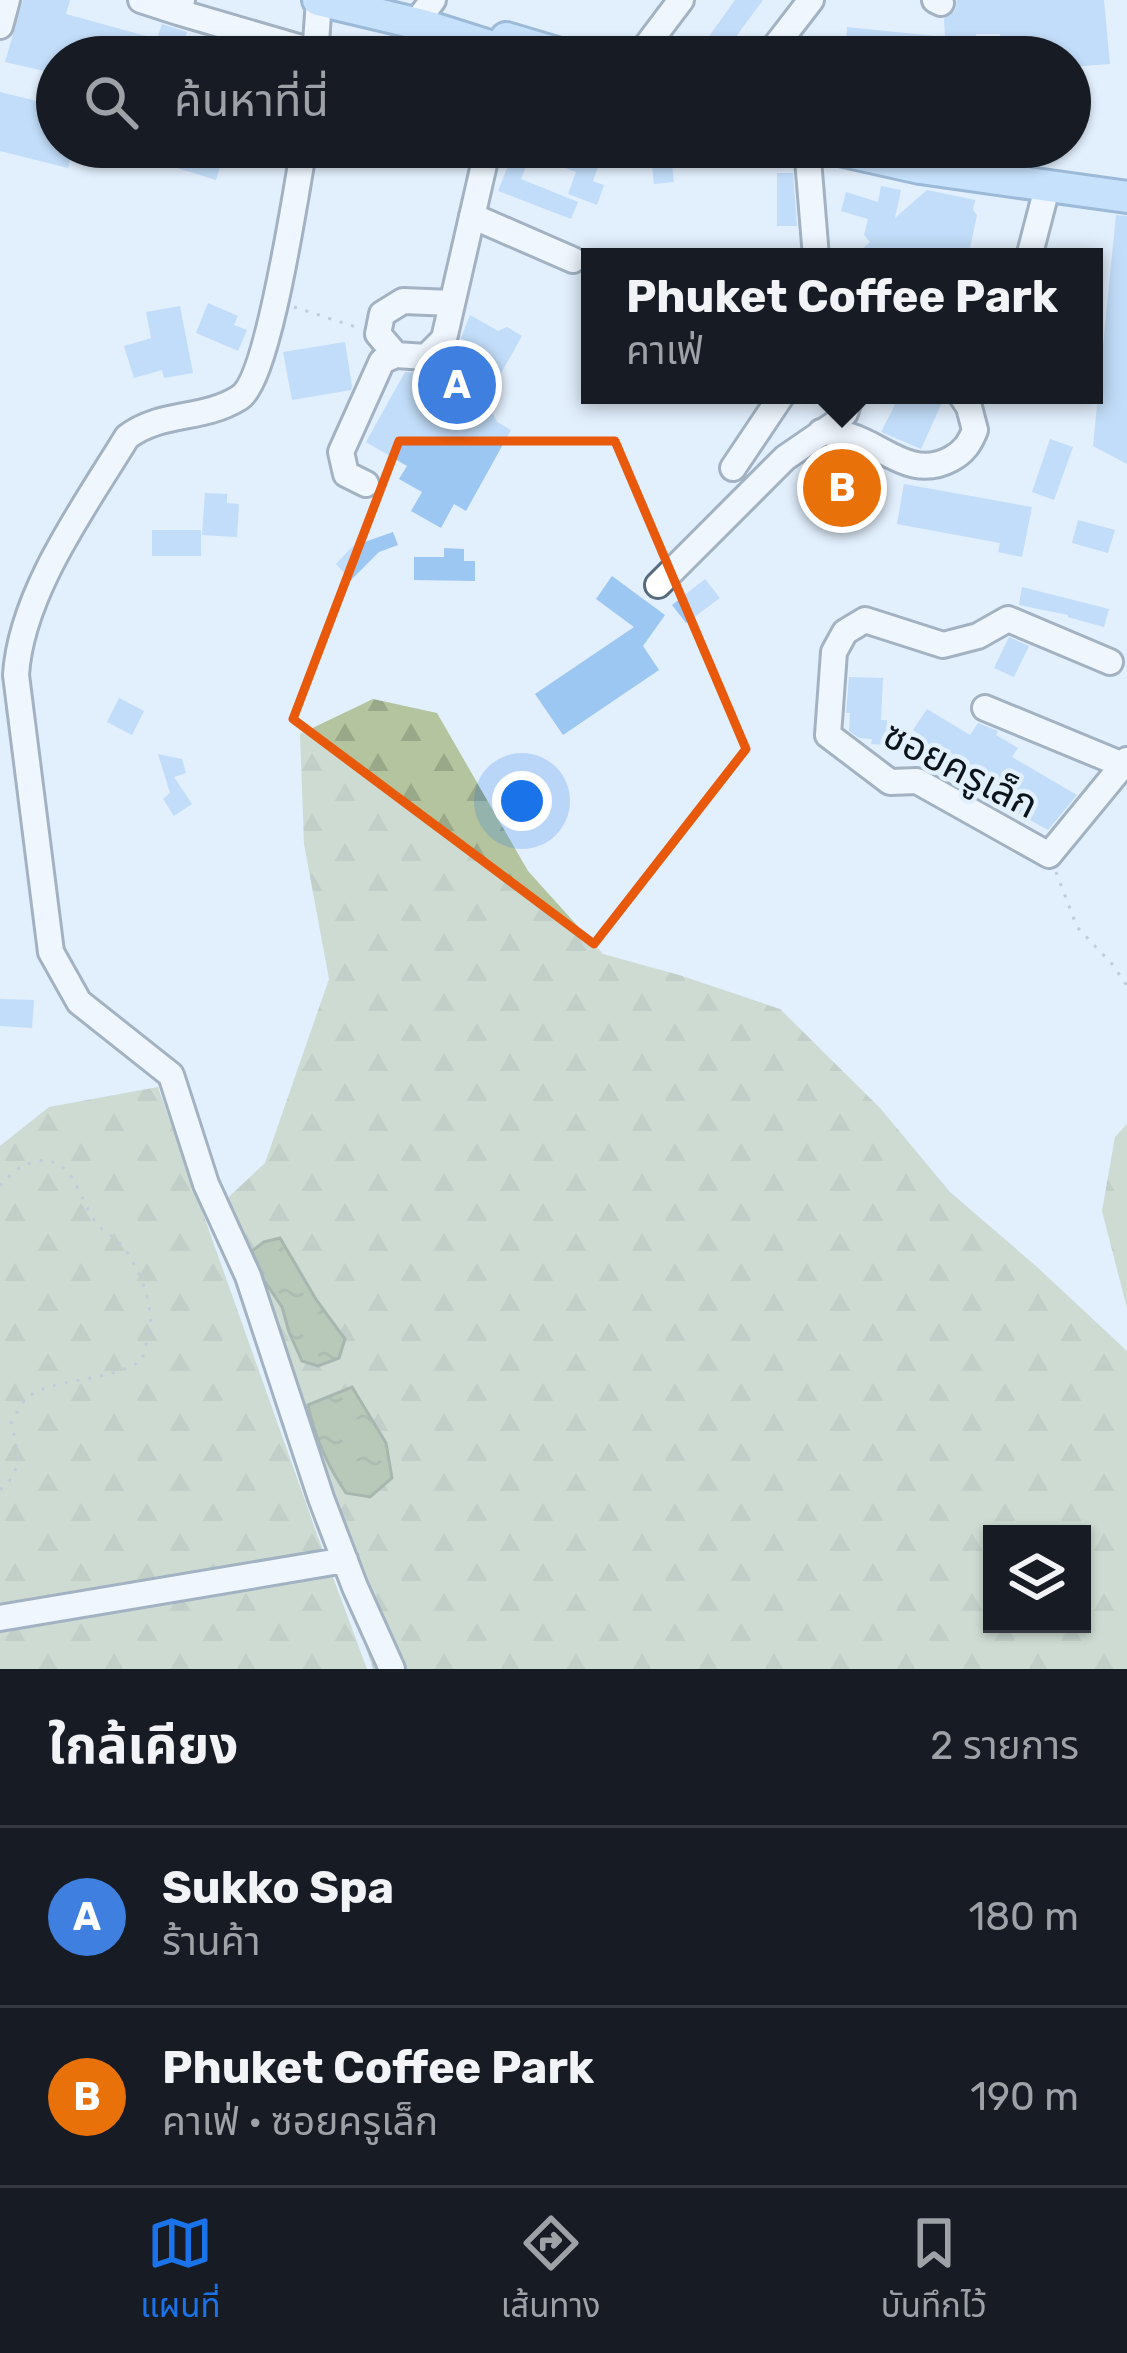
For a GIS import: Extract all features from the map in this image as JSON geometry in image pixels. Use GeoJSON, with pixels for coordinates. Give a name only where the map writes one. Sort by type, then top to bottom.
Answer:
{"type":"FeatureCollection","features":[{"type":"Feature","properties":{"kind":"main road"},"geometry":{"type":"LineString","coordinates":[[319,0],[455,36]]}},
{"type":"Feature","properties":{"kind":"main road"},"geometry":{"type":"LineString","coordinates":[[380,0],[428,7],[510,36]]}},
{"type":"Feature","properties":{"kind":"main road"},"geometry":{"type":"LineString","coordinates":[[920,168],[1127,197]]}},
{"type":"Feature","properties":{"kind":"main road"},"geometry":{"type":"LineString","coordinates":[[1047,168],[1127,176]]}},
{"type":"Feature","properties":{"kind":"street"},"geometry":{"type":"LineString","coordinates":[[0,26],[7,0]]}},
{"type":"Feature","properties":{"kind":"street"},"geometry":{"type":"LineString","coordinates":[[141,0],[180,6],[263,36]]}},
{"type":"Feature","properties":{"kind":"street"},"geometry":{"type":"LineString","coordinates":[[316,36],[319,0]]}},
{"type":"Feature","properties":{"kind":"street"},"geometry":{"type":"LineString","coordinates":[[654,36],[682,0]]}},
{"type":"Feature","properties":{"kind":"street"},"geometry":{"type":"LineString","coordinates":[[783,36],[811,0]]}},
{"type":"Feature","properties":{"kind":"street"},"geometry":{"type":"LineString","coordinates":[[300,168],[265,351],[247,394],[217,410],[144,424],[127,437],[50,565],[8,662],[50,952],[79,1002],[171,1075],[206,1184],[248,1276],[321,1498],[392,1669]]}},
{"type":"Feature","properties":{"kind":"street"},"geometry":{"type":"LineString","coordinates":[[366,484],[346,474],[341,452],[382,361],[396,356],[426,357],[444,339],[483,168]]}},
{"type":"Feature","properties":{"kind":"street"},"geometry":{"type":"LineString","coordinates":[[809,168],[815,248]]}},
{"type":"Feature","properties":{"kind":"street"},"geometry":{"type":"LineString","coordinates":[[1031,248],[1047,188]]}},
{"type":"Feature","properties":{"kind":"street"},"geometry":{"type":"LineString","coordinates":[[472,216],[573,260]]}},
{"type":"Feature","properties":{"kind":"street"},"geometry":{"type":"LineString","coordinates":[[396,356],[378,334],[382,314],[404,301],[452,303]]}},
{"type":"Feature","properties":{"kind":"street"},"geometry":{"type":"LineString","coordinates":[[734,468],[776,404]]}},
{"type":"Feature","properties":{"kind":"street"},"geometry":{"type":"LineString","coordinates":[[658,585],[785,458],[836,423],[848,404]]}},
{"type":"Feature","properties":{"kind":"street"},"geometry":{"type":"LineString","coordinates":[[821,432],[850,436],[904,462],[937,465],[963,451],[976,430],[968,404]]}},
{"type":"Feature","properties":{"kind":"street","name":"ซอยครูเล็ก"},"geometry":{"type":"LineString","coordinates":[[1110,662],[1008,619],[978,636],[944,645],[865,620],[845,632],[834,652],[828,736],[890,782],[916,781],[1049,855],[1125,763]]}},
{"type":"Feature","properties":{"kind":"street"},"geometry":{"type":"LineString","coordinates":[[985,708],[1125,763]]}},
{"type":"Feature","properties":{"kind":"street"},"geometry":{"type":"LineString","coordinates":[[0,1618],[345,1560]]}},
{"type":"Feature","properties":{"kind":"path"},"geometry":{"type":"LineString","coordinates":[[274,301],[378,334]]}},
{"type":"Feature","properties":{"kind":"path"},"geometry":{"type":"LineString","coordinates":[[1049,855],[1077,927],[1127,986]]}},
{"type":"Feature","properties":{"kind":"path"},"geometry":{"type":"LineString","coordinates":[[0,1186],[24,1163],[48,1160],[63,1166],[100,1228],[124,1246],[152,1318],[142,1360],[126,1371],[26,1398],[11,1422],[19,1468],[0,1490]]}},
{"type":"Feature","properties":{"kind":"highlighted area"},"geometry":{"type":"Polygon","coordinates":[[[399,441],[615,441],[746,749],[594,944],[293,719],[399,441]]]}},
{"type":"Feature","properties":{"kind":"green space"},"geometry":{"type":"Polygon","coordinates":[[[373,699],[437,713],[528,871],[603,954],[780,1009],[880,1108],[950,1192],[1127,1351],[1127,1669],[373,1669],[217,1208],[265,1163],[329,979],[304,844],[300,734],[373,699]]]}},
{"type":"Feature","properties":{"kind":"green space"},"geometry":{"type":"Polygon","coordinates":[[[158,1087],[367,1669],[0,1669],[0,1146],[49,1107],[158,1087]]]}},
{"type":"Feature","properties":{"kind":"green space"},"geometry":{"type":"Polygon","coordinates":[[[1127,1124],[1127,1308],[1102,1211],[1115,1137],[1127,1124]]]}},
{"type":"Feature","properties":{"kind":"water"},"geometry":{"type":"Polygon","coordinates":[[[280,1238],[345,1339],[339,1358],[318,1366],[302,1361],[282,1307],[252,1251],[280,1238]]]}},
{"type":"Feature","properties":{"kind":"water"},"geometry":{"type":"Polygon","coordinates":[[[352,1387],[386,1443],[392,1478],[370,1497],[346,1493],[322,1451],[308,1405],[352,1387]]]}},
{"type":"Feature","properties":{"kind":"building"},"geometry":{"type":"Polygon","coordinates":[[[23,0],[70,0],[66,14],[146,36],[36,36],[36,69],[5,62],[23,0]]]}},
{"type":"Feature","properties":{"kind":"building"},"geometry":{"type":"Polygon","coordinates":[[[735,0],[763,0],[736,36],[709,36],[735,0]]]}},
{"type":"Feature","properties":{"kind":"building"},"geometry":{"type":"Polygon","coordinates":[[[957,0],[1104,0],[1110,64],[1091,65],[1091,36],[945,36],[944,19],[955,11],[957,0]]]}},
{"type":"Feature","properties":{"kind":"building"},"geometry":{"type":"Polygon","coordinates":[[[162,24],[187,32],[186,36],[158,36],[162,24]]]}},
{"type":"Feature","properties":{"kind":"building"},"geometry":{"type":"Polygon","coordinates":[[[847,27],[935,36],[846,36],[847,27]]]}},
{"type":"Feature","properties":{"kind":"building"},"geometry":{"type":"Polygon","coordinates":[[[0,92],[36,101],[36,160],[0,151],[0,92]]]}},
{"type":"Feature","properties":{"kind":"building"},"geometry":{"type":"Polygon","coordinates":[[[177,168],[220,168],[216,180],[177,168]]]}},
{"type":"Feature","properties":{"kind":"building"},"geometry":{"type":"Polygon","coordinates":[[[507,168],[525,168],[521,179],[578,202],[571,219],[498,191],[507,168]]]}},
{"type":"Feature","properties":{"kind":"building"},"geometry":{"type":"Polygon","coordinates":[[[566,168],[598,168],[593,181],[604,185],[597,205],[568,194],[576,172],[566,168]]]}},
{"type":"Feature","properties":{"kind":"building"},"geometry":{"type":"Polygon","coordinates":[[[652,168],[672,168],[674,182],[654,184],[652,168]]]}},
{"type":"Feature","properties":{"kind":"building"},"geometry":{"type":"Polygon","coordinates":[[[777,173],[793,173],[797,226],[777,226],[777,173]]]}},
{"type":"Feature","properties":{"kind":"building"},"geometry":{"type":"Polygon","coordinates":[[[881,186],[901,190],[895,218],[927,190],[975,200],[970,248],[864,248],[870,242],[864,235],[868,219],[841,211],[846,192],[878,202],[881,186]]]}},
{"type":"Feature","properties":{"kind":"building"},"geometry":{"type":"Polygon","coordinates":[[[1116,215],[1127,216],[1127,464],[1093,446],[1097,404],[1103,404],[1103,346],[1116,215]]]}},
{"type":"Feature","properties":{"kind":"building"},"geometry":{"type":"Polygon","coordinates":[[[208,303],[238,316],[234,325],[247,330],[238,351],[196,333],[208,303]]]}},
{"type":"Feature","properties":{"kind":"building"},"geometry":{"type":"Polygon","coordinates":[[[180,306],[193,373],[164,378],[162,370],[134,378],[124,346],[151,338],[146,312],[180,306]]]}},
{"type":"Feature","properties":{"kind":"building"},"geometry":{"type":"Polygon","coordinates":[[[470,315],[498,331],[507,327],[522,336],[486,400],[497,422],[511,430],[466,511],[454,504],[441,528],[411,511],[422,492],[399,479],[407,466],[366,442],[405,372],[424,373],[418,383],[459,406],[489,353],[461,338],[470,315]]]}},
{"type":"Feature","properties":{"kind":"building"},"geometry":{"type":"Polygon","coordinates":[[[345,342],[351,390],[292,400],[283,352],[345,342]]]}},
{"type":"Feature","properties":{"kind":"building"},"geometry":{"type":"Polygon","coordinates":[[[895,404],[941,404],[921,449],[881,432],[895,404]]]}},
{"type":"Feature","properties":{"kind":"building"},"geometry":{"type":"Polygon","coordinates":[[[1050,439],[1073,447],[1054,500],[1032,492],[1050,439]]]}},
{"type":"Feature","properties":{"kind":"building"},"geometry":{"type":"Polygon","coordinates":[[[861,467],[870,494],[833,505],[830,495],[819,498],[814,481],[861,467]]]}},
{"type":"Feature","properties":{"kind":"building"},"geometry":{"type":"Polygon","coordinates":[[[904,484],[1032,507],[1022,557],[998,552],[1000,543],[897,524],[904,484]]]}},
{"type":"Feature","properties":{"kind":"building"},"geometry":{"type":"Polygon","coordinates":[[[205,493],[227,494],[227,503],[239,504],[237,537],[202,535],[205,493]]]}},
{"type":"Feature","properties":{"kind":"building"},"geometry":{"type":"Polygon","coordinates":[[[1078,520],[1115,530],[1108,553],[1072,543],[1078,520]]]}},
{"type":"Feature","properties":{"kind":"building"},"geometry":{"type":"Polygon","coordinates":[[[152,530],[201,530],[201,556],[152,556],[152,530]]]}},
{"type":"Feature","properties":{"kind":"building"},"geometry":{"type":"Polygon","coordinates":[[[393,532],[398,545],[379,552],[351,580],[336,564],[353,546],[393,532]]]}},
{"type":"Feature","properties":{"kind":"building"},"geometry":{"type":"Polygon","coordinates":[[[444,548],[464,549],[464,561],[475,561],[475,581],[414,580],[414,557],[444,557],[444,548]]]}},
{"type":"Feature","properties":{"kind":"building"},"geometry":{"type":"Polygon","coordinates":[[[612,576],[665,615],[643,646],[659,670],[563,735],[535,694],[634,627],[596,599],[612,576]]]}},
{"type":"Feature","properties":{"kind":"building"},"geometry":{"type":"Polygon","coordinates":[[[705,579],[720,598],[686,623],[672,605],[705,579]]]}},
{"type":"Feature","properties":{"kind":"building"},"geometry":{"type":"Polygon","coordinates":[[[1022,587],[1109,609],[1104,627],[1019,605],[1022,587]]]}},
{"type":"Feature","properties":{"kind":"building"},"geometry":{"type":"Polygon","coordinates":[[[1009,637],[1029,646],[1014,677],[994,668],[1009,637]]]}},
{"type":"Feature","properties":{"kind":"building"},"geometry":{"type":"Polygon","coordinates":[[[849,677],[883,678],[881,720],[887,720],[886,745],[871,744],[872,739],[849,731],[849,677]]]}},
{"type":"Feature","properties":{"kind":"building"},"geometry":{"type":"Polygon","coordinates":[[[119,698],[144,711],[132,735],[107,722],[119,698]]]}},
{"type":"Feature","properties":{"kind":"building"},"geometry":{"type":"Polygon","coordinates":[[[927,709],[970,735],[978,723],[998,731],[996,735],[1018,748],[1012,757],[1077,795],[1048,830],[1008,808],[1017,794],[991,779],[986,789],[952,768],[948,775],[910,752],[920,735],[913,730],[927,709]]]}},
{"type":"Feature","properties":{"kind":"building"},"geometry":{"type":"Polygon","coordinates":[[[158,754],[182,759],[186,773],[174,777],[192,804],[174,816],[163,799],[170,793],[158,754]]]}},
{"type":"Feature","properties":{"kind":"building"},"geometry":{"type":"Polygon","coordinates":[[[0,999],[34,1000],[32,1028],[0,1026],[0,999]]]}},
{"type":"Feature","properties":{"kind":"place","name":"Sukko Spa"},"geometry":{"type":"Point","coordinates":[457,385]}},
{"type":"Feature","properties":{"kind":"place","name":"Phuket Coffee Park"},"geometry":{"type":"Point","coordinates":[842,488]}}]}
